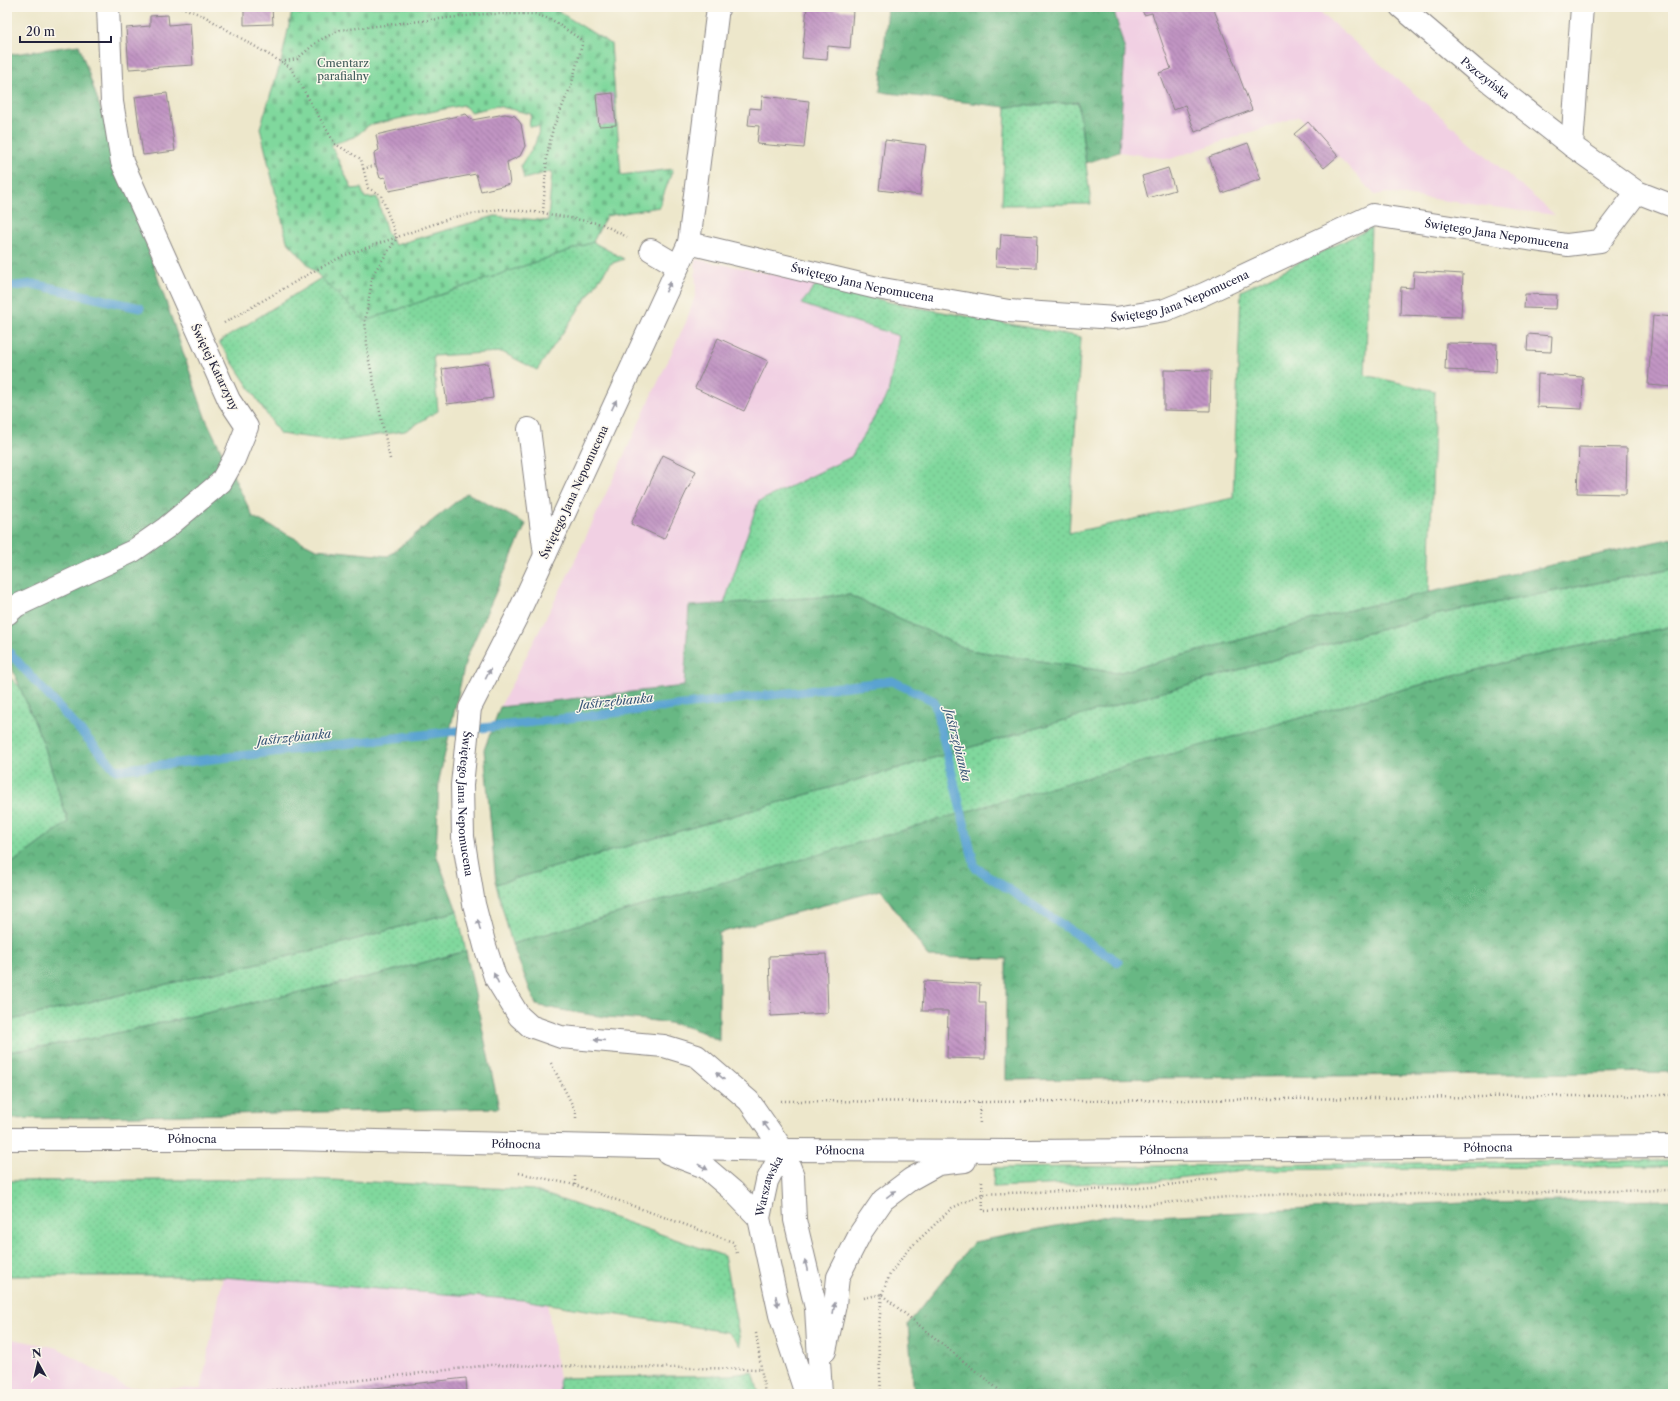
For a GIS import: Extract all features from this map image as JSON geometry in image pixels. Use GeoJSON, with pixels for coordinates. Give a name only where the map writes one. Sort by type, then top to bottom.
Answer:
{"type":"FeatureCollection","features":[{"type":"Feature","properties":{"kind":"street","name":"Świętej Katarzyny"},"geometry":{"type":"LineString","coordinates":[[7,614],[16,606],[133,551],[166,528],[221,482],[234,460],[247,426],[229,400],[122,162],[112,102],[108,7]]}},
{"type":"Feature","properties":{"kind":"street","name":"Świętego Jana Nepomucena"},"geometry":{"type":"LineString","coordinates":[[718,7],[689,243],[545,555],[470,708],[462,785],[464,837],[474,904],[495,977],[518,1016],[530,1026],[561,1037],[664,1046],[697,1056],[749,1101],[783,1150]]}},
{"type":"Feature","properties":{"kind":"street","name":"Pszczyńska"},"geometry":{"type":"LineString","coordinates":[[1401,7],[1476,71],[1572,146],[1637,192],[1673,206]]}},
{"type":"Feature","properties":{"kind":"street"},"geometry":{"type":"LineString","coordinates":[[1572,146],[1582,7]]}},
{"type":"Feature","properties":{"kind":"street","name":"Świętego Jana Nepomucena"},"geometry":{"type":"LineString","coordinates":[[689,243],[877,288],[1008,311],[1116,318],[1165,310],[1204,294],[1373,214],[1567,245],[1600,241],[1637,192]]}},
{"type":"Feature","properties":{"kind":"street"},"geometry":{"type":"LineString","coordinates":[[651,250],[678,266]]}},
{"type":"Feature","properties":{"kind":"street"},"geometry":{"type":"LineString","coordinates":[[529,429],[545,555]]}},
{"type":"Feature","properties":{"kind":"street","name":"Północna"},"geometry":{"type":"LineString","coordinates":[[7,1139],[285,1139],[783,1150],[1028,1151],[1673,1146]]}},
{"type":"Feature","properties":{"kind":"street"},"geometry":{"type":"LineString","coordinates":[[654,1147],[705,1167],[759,1218]]}},
{"type":"Feature","properties":{"kind":"street","name":"Warszawska"},"geometry":{"type":"LineString","coordinates":[[783,1150],[767,1181],[759,1218],[780,1315],[806,1394]]}},
{"type":"Feature","properties":{"kind":"street","name":"Warszawska"},"geometry":{"type":"LineString","coordinates":[[783,1150],[793,1176],[795,1220],[816,1308],[820,1384]]}},
{"type":"Feature","properties":{"kind":"street"},"geometry":{"type":"LineString","coordinates":[[820,1384],[835,1305],[838,1277],[861,1232],[883,1200],[911,1179],[938,1164],[998,1158],[1028,1151]]}},
{"type":"Feature","properties":{"kind":"path"},"geometry":{"type":"LineString","coordinates":[[181,7],[204,16],[290,67],[335,144],[361,160],[368,188],[381,196],[397,238]]}},
{"type":"Feature","properties":{"kind":"path"},"geometry":{"type":"LineString","coordinates":[[281,62],[297,59],[318,41],[340,30],[484,14],[535,14],[552,20],[583,41],[571,86],[553,128],[547,155],[543,213]]}},
{"type":"Feature","properties":{"kind":"path"},"geometry":{"type":"LineString","coordinates":[[363,169],[376,166]]}},
{"type":"Feature","properties":{"kind":"path"},"geometry":{"type":"LineString","coordinates":[[200,338],[314,271],[344,256],[454,217],[501,209],[543,213],[602,224],[651,250]]}},
{"type":"Feature","properties":{"kind":"path"},"geometry":{"type":"LineString","coordinates":[[390,459],[368,356],[365,321],[373,274],[397,238]]}},
{"type":"Feature","properties":{"kind":"path"},"geometry":{"type":"LineString","coordinates":[[549,1060],[576,1112]]}},
{"type":"Feature","properties":{"kind":"path"},"geometry":{"type":"LineString","coordinates":[[749,1101],[979,1102],[1673,1095]]}},
{"type":"Feature","properties":{"kind":"path"},"geometry":{"type":"LineString","coordinates":[[881,1394],[878,1336],[882,1294],[890,1274],[916,1242],[952,1208],[982,1194],[1143,1188],[1220,1178]]}},
{"type":"Feature","properties":{"kind":"path"},"geometry":{"type":"LineString","coordinates":[[575,1185],[733,1242]]}},
{"type":"Feature","properties":{"kind":"path"},"geometry":{"type":"LineString","coordinates":[[982,1194],[983,1210],[1140,1205],[1261,1194],[1361,1195],[1673,1190]]}},
{"type":"Feature","properties":{"kind":"path"},"geometry":{"type":"LineString","coordinates":[[882,1294],[1004,1394]]}},
{"type":"Feature","properties":{"kind":"path"},"geometry":{"type":"LineString","coordinates":[[755,1327],[765,1394]]}},
{"type":"Feature","properties":{"kind":"path"},"geometry":{"type":"LineString","coordinates":[[240,1394],[490,1365],[761,1368]]}},
{"type":"Feature","properties":{"kind":"shaded area"},"geometry":{"type":"Polygon","coordinates":[[[1113,7],[1314,7],[1555,215],[1387,193],[1375,195],[1300,116],[1170,159],[1119,152],[1125,51],[1113,7]]]}},
{"type":"Feature","properties":{"kind":"shaded area"},"geometry":{"type":"Polygon","coordinates":[[[695,259],[818,283],[802,304],[899,336],[888,394],[851,457],[758,502],[724,604],[689,606],[685,686],[500,707],[569,573],[686,322],[696,293],[695,259]]]}},
{"type":"Feature","properties":{"kind":"shaded area"},"geometry":{"type":"Polygon","coordinates":[[[224,1271],[546,1296],[559,1378],[730,1375],[736,1394],[7,1394],[7,1338],[58,1348],[125,1387],[201,1389],[224,1271]]]}},
{"type":"Feature","properties":{"kind":"green space","name":"Cmentarz parafialny"},"geometry":{"type":"Polygon","coordinates":[[[293,7],[551,7],[611,44],[621,175],[673,169],[659,207],[606,216],[593,242],[365,321],[314,271],[287,241],[260,128],[281,62],[293,7]],[[463,105],[369,125],[356,136],[331,145],[352,189],[361,188],[365,198],[377,197],[387,233],[395,245],[495,216],[548,221],[552,171],[524,179],[521,165],[535,144],[540,127],[529,126],[531,114],[497,106],[471,112],[463,105]]]}},
{"type":"Feature","properties":{"kind":"green space"},"geometry":{"type":"Polygon","coordinates":[[[888,7],[1113,7],[1125,51],[1119,152],[1086,163],[1078,102],[1006,107],[880,92],[888,7]]]}},
{"type":"Feature","properties":{"kind":"green space"},"geometry":{"type":"Polygon","coordinates":[[[79,45],[205,417],[253,517],[316,549],[388,556],[467,493],[526,524],[466,659],[439,780],[436,854],[457,911],[332,946],[7,1021],[7,867],[68,822],[44,745],[7,656],[7,55],[79,45]]]}},
{"type":"Feature","properties":{"kind":"green space"},"geometry":{"type":"Polygon","coordinates":[[[1078,102],[1091,204],[1002,205],[1006,107],[1078,102]]]}},
{"type":"Feature","properties":{"kind":"green space"},"geometry":{"type":"Polygon","coordinates":[[[1371,228],[1365,375],[1435,391],[1429,593],[1354,609],[1117,673],[969,650],[849,595],[724,604],[758,502],[851,457],[888,394],[899,336],[801,304],[818,283],[893,303],[1081,337],[1069,533],[1233,498],[1241,291],[1371,228]]]}},
{"type":"Feature","properties":{"kind":"green space"},"geometry":{"type":"Polygon","coordinates":[[[593,242],[624,259],[610,264],[537,370],[502,352],[433,356],[438,411],[405,431],[340,441],[280,434],[219,342],[321,278],[354,310],[379,316],[593,242]]]}},
{"type":"Feature","properties":{"kind":"green space"},"geometry":{"type":"Polygon","coordinates":[[[1673,538],[1673,568],[1434,615],[496,884],[484,750],[500,707],[684,686],[689,606],[849,595],[969,650],[1117,673],[1354,609],[1673,538]]]}},
{"type":"Feature","properties":{"kind":"green space"},"geometry":{"type":"Polygon","coordinates":[[[1673,568],[1673,626],[1511,661],[1382,695],[512,944],[496,884],[1434,615],[1673,568]]]}},
{"type":"Feature","properties":{"kind":"green space"},"geometry":{"type":"Polygon","coordinates":[[[1673,626],[1673,1072],[1006,1080],[1006,959],[929,957],[881,890],[719,933],[719,1041],[692,1029],[664,1022],[597,1016],[536,1005],[512,944],[1006,800],[1382,695],[1511,661],[1673,626]]]}},
{"type":"Feature","properties":{"kind":"green space"},"geometry":{"type":"Polygon","coordinates":[[[7,675],[20,687],[44,745],[68,822],[7,867],[7,675]]]}},
{"type":"Feature","properties":{"kind":"green space"},"geometry":{"type":"Polygon","coordinates":[[[457,911],[466,951],[381,974],[90,1039],[7,1052],[7,1021],[332,946],[457,911]]]}},
{"type":"Feature","properties":{"kind":"green space"},"geometry":{"type":"Polygon","coordinates":[[[466,951],[499,1108],[7,1119],[7,1052],[90,1039],[381,974],[466,951]]]}},
{"type":"Feature","properties":{"kind":"green space"},"geometry":{"type":"Polygon","coordinates":[[[1673,1160],[1673,1166],[1243,1170],[1153,1181],[993,1187],[994,1168],[1673,1160]]]}},
{"type":"Feature","properties":{"kind":"green space"},"geometry":{"type":"Polygon","coordinates":[[[311,1179],[533,1190],[724,1256],[741,1346],[727,1332],[523,1300],[210,1276],[7,1276],[7,1181],[311,1179]]]}},
{"type":"Feature","properties":{"kind":"green space"},"geometry":{"type":"Polygon","coordinates":[[[1673,1200],[1673,1394],[914,1394],[908,1324],[974,1242],[1112,1215],[1154,1216],[1464,1202],[1673,1200]]]}},
{"type":"Feature","properties":{"kind":"green space"},"geometry":{"type":"Polygon","coordinates":[[[753,1372],[759,1394],[560,1394],[559,1378],[730,1375],[753,1372]]]}},
{"type":"Feature","properties":{"kind":"building"},"geometry":{"type":"Polygon","coordinates":[[[244,7],[272,7],[273,24],[244,25],[244,7]]]}},
{"type":"Feature","properties":{"kind":"building"},"geometry":{"type":"Polygon","coordinates":[[[807,7],[853,11],[850,48],[828,46],[827,60],[802,58],[807,7]]]}},
{"type":"Feature","properties":{"kind":"building"},"geometry":{"type":"Polygon","coordinates":[[[1141,7],[1204,7],[1205,9],[1213,7],[1252,110],[1195,132],[1185,105],[1173,110],[1159,73],[1171,69],[1152,13],[1144,15],[1141,7]]]}},
{"type":"Feature","properties":{"kind":"building"},"geometry":{"type":"Polygon","coordinates":[[[168,15],[169,25],[190,23],[193,65],[129,69],[126,28],[150,26],[150,16],[168,15]]]}},
{"type":"Feature","properties":{"kind":"building"},"geometry":{"type":"Polygon","coordinates":[[[167,93],[175,151],[143,155],[135,97],[167,93]]]}},
{"type":"Feature","properties":{"kind":"building"},"geometry":{"type":"Polygon","coordinates":[[[613,93],[616,125],[599,126],[596,95],[613,93]]]}},
{"type":"Feature","properties":{"kind":"building"},"geometry":{"type":"Polygon","coordinates":[[[762,96],[809,101],[804,148],[757,144],[759,126],[748,125],[750,108],[761,109],[762,96]]]}},
{"type":"Feature","properties":{"kind":"building"},"geometry":{"type":"Polygon","coordinates":[[[466,114],[472,120],[505,114],[515,116],[521,124],[525,146],[520,156],[507,162],[510,184],[481,191],[476,174],[389,191],[385,177],[380,178],[376,165],[374,153],[379,150],[376,135],[466,114]]]}},
{"type":"Feature","properties":{"kind":"building"},"geometry":{"type":"Polygon","coordinates":[[[1308,122],[1338,156],[1324,168],[1294,134],[1308,122]]]}},
{"type":"Feature","properties":{"kind":"building"},"geometry":{"type":"Polygon","coordinates":[[[885,140],[926,145],[920,195],[879,190],[885,140]]]}},
{"type":"Feature","properties":{"kind":"building"},"geometry":{"type":"Polygon","coordinates":[[[1248,143],[1261,179],[1222,193],[1209,157],[1248,143]]]}},
{"type":"Feature","properties":{"kind":"building"},"geometry":{"type":"Polygon","coordinates":[[[1168,168],[1175,190],[1148,198],[1142,176],[1168,168]]]}},
{"type":"Feature","properties":{"kind":"building"},"geometry":{"type":"Polygon","coordinates":[[[1001,234],[1037,236],[1036,268],[996,266],[997,249],[1000,249],[1001,234]]]}},
{"type":"Feature","properties":{"kind":"building"},"geometry":{"type":"Polygon","coordinates":[[[1414,271],[1463,274],[1461,317],[1400,315],[1401,287],[1413,288],[1414,271]]]}},
{"type":"Feature","properties":{"kind":"building"},"geometry":{"type":"Polygon","coordinates":[[[1525,294],[1557,295],[1556,309],[1524,308],[1525,294]]]}},
{"type":"Feature","properties":{"kind":"building"},"geometry":{"type":"Polygon","coordinates":[[[1653,315],[1673,317],[1673,387],[1648,385],[1653,315]]]}},
{"type":"Feature","properties":{"kind":"building"},"geometry":{"type":"Polygon","coordinates":[[[1528,334],[1552,336],[1551,352],[1527,351],[1528,334]]]}},
{"type":"Feature","properties":{"kind":"building"},"geometry":{"type":"Polygon","coordinates":[[[718,338],[768,361],[744,411],[695,388],[718,338]]]}},
{"type":"Feature","properties":{"kind":"building"},"geometry":{"type":"Polygon","coordinates":[[[1446,343],[1497,344],[1496,372],[1445,370],[1446,343]]]}},
{"type":"Feature","properties":{"kind":"building"},"geometry":{"type":"Polygon","coordinates":[[[488,363],[493,398],[447,404],[442,369],[488,363]]]}},
{"type":"Feature","properties":{"kind":"building"},"geometry":{"type":"Polygon","coordinates":[[[1164,370],[1211,371],[1210,411],[1164,410],[1164,370]]]}},
{"type":"Feature","properties":{"kind":"building"},"geometry":{"type":"Polygon","coordinates":[[[1538,374],[1583,377],[1582,409],[1537,407],[1538,374]]]}},
{"type":"Feature","properties":{"kind":"building"},"geometry":{"type":"Polygon","coordinates":[[[1579,447],[1627,448],[1626,494],[1577,493],[1579,447]]]}},
{"type":"Feature","properties":{"kind":"building"},"geometry":{"type":"Polygon","coordinates":[[[663,455],[696,471],[664,539],[631,524],[663,455]]]}},
{"type":"Feature","properties":{"kind":"building"},"geometry":{"type":"Polygon","coordinates":[[[826,954],[828,1013],[771,1016],[769,956],[826,954]]]}},
{"type":"Feature","properties":{"kind":"building"},"geometry":{"type":"Polygon","coordinates":[[[924,981],[980,984],[979,1002],[986,1002],[985,1059],[947,1058],[948,1011],[922,1011],[924,981]]]}},
{"type":"Feature","properties":{"kind":"building"},"geometry":{"type":"Polygon","coordinates":[[[466,1378],[467,1394],[329,1394],[329,1393],[466,1378]]]}},
{"type":"Feature","properties":{"kind":"waterway"},"geometry":{"type":"LineString","coordinates":[[7,287],[33,284],[140,308]]}},
{"type":"Feature","properties":{"kind":"waterway","name":"Jastrzębianka"},"geometry":{"type":"LineString","coordinates":[[7,650],[116,770],[892,681],[934,701],[975,867],[1118,962]]}}]}
